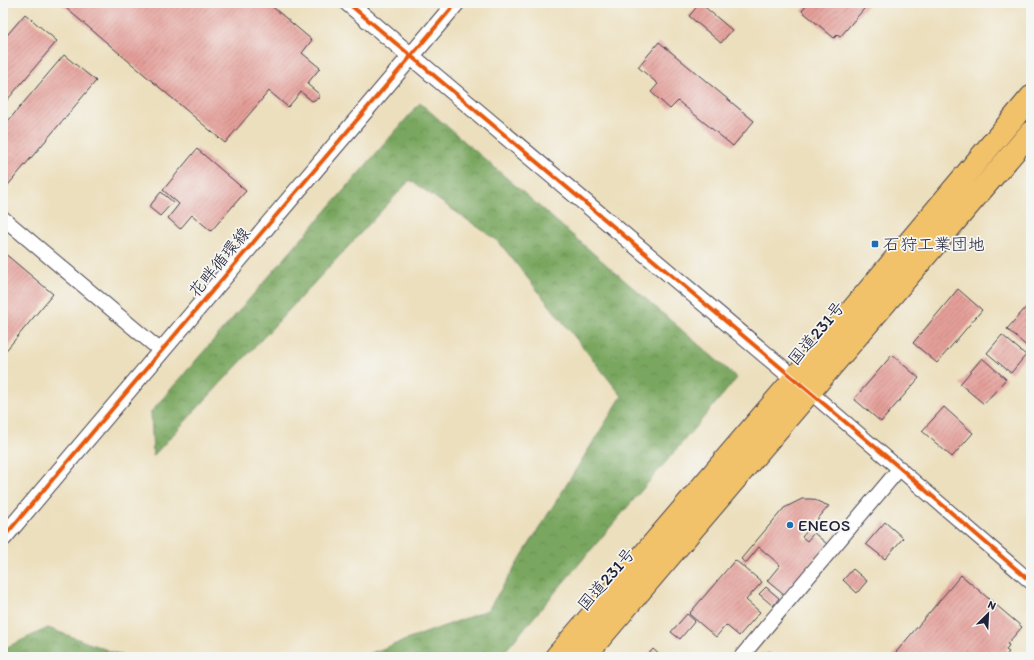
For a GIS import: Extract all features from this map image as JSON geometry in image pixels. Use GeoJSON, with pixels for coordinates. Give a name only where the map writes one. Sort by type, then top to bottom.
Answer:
{"type":"FeatureCollection","features":[{"type":"Feature","properties":{"kind":"highway","name":"国道231号"},"geometry":{"type":"LineString","coordinates":[[584,657],[802,386],[1031,97]]}},
{"type":"Feature","properties":{"kind":"highway","name":"国道231号"},"geometry":{"type":"LineString","coordinates":[[556,657],[1031,132]]}},
{"type":"Feature","properties":{"kind":"street"},"geometry":{"type":"LineString","coordinates":[[348,3],[900,468],[1031,582]]}},
{"type":"Feature","properties":{"kind":"street","name":"花畔循環線"},"geometry":{"type":"LineString","coordinates":[[3,538],[456,3]]}},
{"type":"Feature","properties":{"kind":"street"},"geometry":{"type":"LineString","coordinates":[[3,218],[161,351]]}},
{"type":"Feature","properties":{"kind":"street"},"geometry":{"type":"LineString","coordinates":[[741,657],[900,468]]}},
{"type":"Feature","properties":{"kind":"green space"},"geometry":{"type":"Polygon","coordinates":[[[420,103],[737,378],[500,657],[360,657],[488,610],[622,396],[498,241],[410,180],[153,456],[151,412],[420,103]]]}},
{"type":"Feature","properties":{"kind":"green space"},"geometry":{"type":"Polygon","coordinates":[[[48,628],[126,657],[3,657],[3,649],[48,628]]]}},
{"type":"Feature","properties":{"kind":"building"},"geometry":{"type":"Polygon","coordinates":[[[60,3],[268,3],[312,40],[302,53],[320,68],[307,84],[319,94],[319,98],[312,101],[301,92],[288,107],[269,91],[225,143],[60,3]]]}},
{"type":"Feature","properties":{"kind":"building"},"geometry":{"type":"Polygon","coordinates":[[[700,3],[732,30],[721,43],[689,16],[700,3]]]}},
{"type":"Feature","properties":{"kind":"building"},"geometry":{"type":"Polygon","coordinates":[[[809,3],[869,3],[840,37],[837,35],[834,38],[802,11],[809,3]]]}},
{"type":"Feature","properties":{"kind":"building"},"geometry":{"type":"Polygon","coordinates":[[[25,14],[57,41],[3,105],[3,40],[25,14]]]}},
{"type":"Feature","properties":{"kind":"building"},"geometry":{"type":"Polygon","coordinates":[[[659,42],[754,121],[733,146],[678,101],[670,109],[651,92],[658,84],[638,67],[659,42]]]}},
{"type":"Feature","properties":{"kind":"building"},"geometry":{"type":"Polygon","coordinates":[[[64,55],[96,81],[3,191],[3,127],[64,55]]]}},
{"type":"Feature","properties":{"kind":"building"},"geometry":{"type":"Polygon","coordinates":[[[197,149],[246,191],[211,231],[192,215],[180,229],[168,218],[179,204],[163,190],[197,149]]]}},
{"type":"Feature","properties":{"kind":"building"},"geometry":{"type":"Polygon","coordinates":[[[161,192],[173,202],[160,216],[149,207],[161,192]]]}},
{"type":"Feature","properties":{"kind":"building"},"geometry":{"type":"Polygon","coordinates":[[[3,252],[53,294],[3,354],[3,252]]]}},
{"type":"Feature","properties":{"kind":"building"},"geometry":{"type":"Polygon","coordinates":[[[958,289],[982,310],[937,363],[913,343],[958,289]]]}},
{"type":"Feature","properties":{"kind":"building"},"geometry":{"type":"Polygon","coordinates":[[[1029,304],[1031,306],[1031,350],[1007,329],[1029,304]]]}},
{"type":"Feature","properties":{"kind":"building"},"geometry":{"type":"Polygon","coordinates":[[[1002,335],[1026,355],[1011,373],[987,353],[1002,335]]]}},
{"type":"Feature","properties":{"kind":"building"},"geometry":{"type":"Polygon","coordinates":[[[892,355],[919,378],[881,422],[854,399],[892,355]]]}},
{"type":"Feature","properties":{"kind":"building"},"geometry":{"type":"Polygon","coordinates":[[[982,358],[1006,379],[984,404],[960,384],[982,358]]]}},
{"type":"Feature","properties":{"kind":"building"},"geometry":{"type":"Polygon","coordinates":[[[944,407],[973,433],[952,457],[922,431],[944,407]]]}},
{"type":"Feature","properties":{"kind":"building"},"geometry":{"type":"Polygon","coordinates":[[[802,499],[812,499],[829,506],[802,537],[807,541],[814,533],[827,544],[784,595],[767,581],[780,565],[759,547],[746,563],[741,559],[784,508],[802,499]]]}},
{"type":"Feature","properties":{"kind":"building"},"geometry":{"type":"Polygon","coordinates":[[[885,522],[903,538],[885,559],[866,544],[885,522]]]}},
{"type":"Feature","properties":{"kind":"building"},"geometry":{"type":"Polygon","coordinates":[[[735,560],[762,582],[746,600],[760,612],[739,636],[726,625],[716,637],[689,614],[735,560]]]}},
{"type":"Feature","properties":{"kind":"building"},"geometry":{"type":"Polygon","coordinates":[[[853,569],[867,581],[857,593],[843,580],[853,569]]]}},
{"type":"Feature","properties":{"kind":"building"},"geometry":{"type":"Polygon","coordinates":[[[961,575],[1022,627],[1007,644],[1009,645],[1006,650],[1009,652],[1005,657],[892,657],[961,575]]]}},
{"type":"Feature","properties":{"kind":"building"},"geometry":{"type":"Polygon","coordinates":[[[766,587],[779,598],[773,606],[759,594],[766,587]]]}},
{"type":"Feature","properties":{"kind":"building"},"geometry":{"type":"Polygon","coordinates":[[[687,614],[695,621],[680,639],[671,632],[687,614]]]}},
{"type":"Feature","properties":{"kind":"building"},"geometry":{"type":"Polygon","coordinates":[[[653,649],[662,657],[646,657],[653,649]]]}},
{"type":"Feature","properties":{"kind":"building"},"geometry":{"type":"Polygon","coordinates":[[[768,652],[774,657],[759,657],[762,653],[764,655],[768,652]]]}},
{"type":"Feature","properties":{"kind":"cycle path"},"geometry":{"type":"LineString","coordinates":[[348,3],[900,468],[1031,582]]}},
{"type":"Feature","properties":{"kind":"cycle path"},"geometry":{"type":"LineString","coordinates":[[3,538],[456,3]]}},
{"type":"Feature","properties":{"kind":"place","name":"石狩工業団地"},"geometry":{"type":"Point","coordinates":[875,244]}},
{"type":"Feature","properties":{"kind":"place","name":"ENEOS"},"geometry":{"type":"Point","coordinates":[790,525]}}]}
